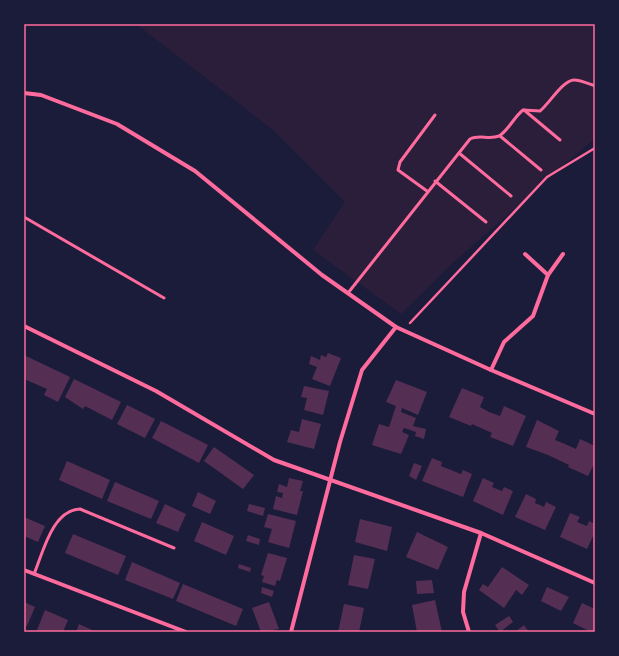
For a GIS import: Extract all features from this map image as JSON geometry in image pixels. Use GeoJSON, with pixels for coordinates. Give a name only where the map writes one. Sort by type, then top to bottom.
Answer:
{"type":"FeatureCollection","features":[{"type":"Feature","properties":{"kind":"street"},"geometry":{"type":"LineString","coordinates":[[24,93],[41,95],[117,124],[194,171],[322,275],[396,327],[491,370],[595,414]]}},
{"type":"Feature","properties":{"kind":"street"},"geometry":{"type":"LineString","coordinates":[[525,254],[548,274]]}},
{"type":"Feature","properties":{"kind":"street"},"geometry":{"type":"LineString","coordinates":[[491,370],[504,342],[533,316],[548,274],[563,254]]}},
{"type":"Feature","properties":{"kind":"street"},"geometry":{"type":"LineString","coordinates":[[24,326],[156,391],[274,460],[481,533],[595,583]]}},
{"type":"Feature","properties":{"kind":"street"},"geometry":{"type":"LineString","coordinates":[[291,632],[340,442],[362,370],[396,327]]}},
{"type":"Feature","properties":{"kind":"street"},"geometry":{"type":"LineString","coordinates":[[469,632],[463,612],[464,592],[481,533]]}},
{"type":"Feature","properties":{"kind":"street"},"geometry":{"type":"LineString","coordinates":[[24,570],[186,632]]}},
{"type":"Feature","properties":{"kind":"lane"},"geometry":{"type":"LineString","coordinates":[[524,110],[540,111],[570,80],[576,80],[595,86]]}},
{"type":"Feature","properties":{"kind":"lane"},"geometry":{"type":"LineString","coordinates":[[348,293],[435,181],[473,137],[500,136],[524,110]]}},
{"type":"Feature","properties":{"kind":"lane"},"geometry":{"type":"LineString","coordinates":[[524,110],[560,140]]}},
{"type":"Feature","properties":{"kind":"lane"},"geometry":{"type":"LineString","coordinates":[[427,191],[398,170],[400,162],[435,115]]}},
{"type":"Feature","properties":{"kind":"lane"},"geometry":{"type":"LineString","coordinates":[[500,136],[541,170]]}},
{"type":"Feature","properties":{"kind":"lane"},"geometry":{"type":"LineString","coordinates":[[459,153],[511,196]]}},
{"type":"Feature","properties":{"kind":"lane"},"geometry":{"type":"LineString","coordinates":[[435,181],[486,222]]}},
{"type":"Feature","properties":{"kind":"lane"},"geometry":{"type":"LineString","coordinates":[[24,217],[164,298]]}},
{"type":"Feature","properties":{"kind":"lane"},"geometry":{"type":"LineString","coordinates":[[34,574],[54,529],[60,519],[72,509],[80,509],[174,548]]}},
{"type":"Feature","properties":{"kind":"path"},"geometry":{"type":"LineString","coordinates":[[396,327],[412,322],[547,177],[595,148]]}},
{"type":"Feature","properties":{"kind":"shaded area"},"geometry":{"type":"Polygon","coordinates":[[[136,24],[595,24],[595,138],[455,261],[401,314],[313,250],[345,202],[273,130],[136,24]]]}},
{"type":"Feature","properties":{"kind":"building"},"geometry":{"type":"Polygon","coordinates":[[[328,353],[341,358],[330,386],[312,379],[317,367],[309,364],[311,356],[320,360],[321,355],[326,357],[328,353]]]}},
{"type":"Feature","properties":{"kind":"building"},"geometry":{"type":"Polygon","coordinates":[[[24,355],[70,377],[58,402],[44,395],[47,389],[24,379],[24,355]]]}},
{"type":"Feature","properties":{"kind":"building"},"geometry":{"type":"Polygon","coordinates":[[[74,379],[121,402],[112,420],[85,406],[83,409],[65,397],[74,379]]]}},
{"type":"Feature","properties":{"kind":"building"},"geometry":{"type":"Polygon","coordinates":[[[396,380],[427,392],[418,415],[402,408],[401,412],[416,418],[413,426],[426,429],[424,439],[415,436],[416,432],[404,428],[402,432],[409,435],[401,454],[372,445],[379,424],[389,427],[396,406],[386,402],[396,380]]]}},
{"type":"Feature","properties":{"kind":"building"},"geometry":{"type":"Polygon","coordinates":[[[304,386],[329,391],[323,415],[304,410],[307,398],[301,397],[304,386]]]}},
{"type":"Feature","properties":{"kind":"building"},"geometry":{"type":"Polygon","coordinates":[[[462,388],[484,397],[480,407],[489,412],[500,416],[504,406],[526,416],[513,446],[490,437],[492,433],[481,428],[472,424],[471,426],[449,417],[462,388]]]}},
{"type":"Feature","properties":{"kind":"building"},"geometry":{"type":"Polygon","coordinates":[[[127,405],[155,419],[145,438],[117,424],[127,405]]]}},
{"type":"Feature","properties":{"kind":"building"},"geometry":{"type":"Polygon","coordinates":[[[302,419],[321,424],[314,449],[287,442],[291,430],[299,432],[302,419]]]}},
{"type":"Feature","properties":{"kind":"building"},"geometry":{"type":"Polygon","coordinates":[[[537,420],[559,431],[555,440],[576,449],[580,439],[595,446],[595,462],[588,476],[568,467],[569,465],[548,455],[526,447],[537,420]]]}},
{"type":"Feature","properties":{"kind":"building"},"geometry":{"type":"Polygon","coordinates":[[[161,421],[208,445],[199,463],[152,438],[161,421]]]}},
{"type":"Feature","properties":{"kind":"building"},"geometry":{"type":"Polygon","coordinates":[[[214,447],[254,475],[243,489],[204,461],[214,447]]]}},
{"type":"Feature","properties":{"kind":"building"},"geometry":{"type":"Polygon","coordinates":[[[432,458],[442,462],[441,466],[461,474],[463,470],[472,474],[463,497],[422,481],[432,458]]]}},
{"type":"Feature","properties":{"kind":"building"},"geometry":{"type":"Polygon","coordinates":[[[67,461],[110,480],[102,499],[59,480],[67,461]]]}},
{"type":"Feature","properties":{"kind":"building"},"geometry":{"type":"Polygon","coordinates":[[[414,463],[422,466],[416,480],[409,476],[414,463]]]}},
{"type":"Feature","properties":{"kind":"building"},"geometry":{"type":"Polygon","coordinates":[[[289,478],[303,481],[300,491],[303,491],[297,515],[273,509],[276,496],[282,498],[283,493],[277,492],[279,484],[287,487],[289,478]]]}},
{"type":"Feature","properties":{"kind":"building"},"geometry":{"type":"Polygon","coordinates":[[[483,478],[494,483],[492,487],[502,491],[504,487],[513,491],[503,515],[473,501],[483,478]]]}},
{"type":"Feature","properties":{"kind":"building"},"geometry":{"type":"Polygon","coordinates":[[[115,482],[159,501],[151,519],[107,501],[115,482]]]}},
{"type":"Feature","properties":{"kind":"building"},"geometry":{"type":"Polygon","coordinates":[[[198,492],[216,501],[210,514],[192,506],[198,492]]]}},
{"type":"Feature","properties":{"kind":"building"},"geometry":{"type":"Polygon","coordinates":[[[526,494],[536,499],[535,503],[544,507],[546,502],[556,507],[545,530],[515,517],[526,494]]]}},
{"type":"Feature","properties":{"kind":"building"},"geometry":{"type":"Polygon","coordinates":[[[165,504],[186,514],[178,532],[156,523],[165,504]]]}},
{"type":"Feature","properties":{"kind":"building"},"geometry":{"type":"Polygon","coordinates":[[[249,504],[265,508],[263,516],[247,511],[249,504]]]}},
{"type":"Feature","properties":{"kind":"building"},"geometry":{"type":"Polygon","coordinates":[[[570,513],[580,517],[577,522],[587,526],[589,521],[595,524],[595,532],[587,549],[560,537],[570,513]]]}},
{"type":"Feature","properties":{"kind":"building"},"geometry":{"type":"Polygon","coordinates":[[[268,514],[296,521],[289,548],[268,542],[272,529],[264,527],[268,514]]]}},
{"type":"Feature","properties":{"kind":"building"},"geometry":{"type":"Polygon","coordinates":[[[24,517],[45,526],[38,542],[24,536],[24,517]]]}},
{"type":"Feature","properties":{"kind":"building"},"geometry":{"type":"Polygon","coordinates":[[[360,519],[392,527],[387,551],[355,542],[360,519]]]}},
{"type":"Feature","properties":{"kind":"building"},"geometry":{"type":"Polygon","coordinates":[[[202,522],[234,536],[226,555],[194,541],[202,522]]]}},
{"type":"Feature","properties":{"kind":"building"},"geometry":{"type":"Polygon","coordinates":[[[417,532],[448,547],[438,570],[406,557],[417,532]]]}},
{"type":"Feature","properties":{"kind":"building"},"geometry":{"type":"Polygon","coordinates":[[[73,534],[126,556],[118,575],[65,553],[73,534]]]}},
{"type":"Feature","properties":{"kind":"building"},"geometry":{"type":"Polygon","coordinates":[[[248,535],[260,539],[259,545],[246,541],[248,535]]]}},
{"type":"Feature","properties":{"kind":"building"},"geometry":{"type":"Polygon","coordinates":[[[268,553],[287,558],[280,581],[277,580],[275,586],[262,582],[264,576],[261,575],[268,553]]]}},
{"type":"Feature","properties":{"kind":"building"},"geometry":{"type":"Polygon","coordinates":[[[354,555],[375,559],[368,589],[348,585],[354,555]]]}},
{"type":"Feature","properties":{"kind":"building"},"geometry":{"type":"Polygon","coordinates":[[[132,562],[180,583],[173,599],[125,580],[132,562]]]}},
{"type":"Feature","properties":{"kind":"building"},"geometry":{"type":"Polygon","coordinates":[[[239,564],[251,568],[250,572],[238,568],[239,564]]]}},
{"type":"Feature","properties":{"kind":"building"},"geometry":{"type":"Polygon","coordinates":[[[502,567],[529,585],[522,595],[516,590],[504,608],[479,590],[483,584],[488,587],[502,567]]]}},
{"type":"Feature","properties":{"kind":"building"},"geometry":{"type":"Polygon","coordinates":[[[432,580],[434,593],[417,594],[416,581],[432,580]]]}},
{"type":"Feature","properties":{"kind":"building"},"geometry":{"type":"Polygon","coordinates":[[[183,584],[243,609],[236,626],[176,601],[183,584]]]}},
{"type":"Feature","properties":{"kind":"building"},"geometry":{"type":"Polygon","coordinates":[[[262,587],[274,591],[272,597],[261,593],[262,587]]]}},
{"type":"Feature","properties":{"kind":"building"},"geometry":{"type":"Polygon","coordinates":[[[547,587],[569,597],[561,611],[541,601],[547,587]]]}},
{"type":"Feature","properties":{"kind":"building"},"geometry":{"type":"Polygon","coordinates":[[[435,600],[442,632],[417,632],[412,605],[435,600]]]}},
{"type":"Feature","properties":{"kind":"building"},"geometry":{"type":"Polygon","coordinates":[[[24,602],[35,607],[27,626],[24,625],[24,602]]]}},
{"type":"Feature","properties":{"kind":"building"},"geometry":{"type":"Polygon","coordinates":[[[269,602],[279,629],[261,632],[252,608],[269,602]]]}},
{"type":"Feature","properties":{"kind":"building"},"geometry":{"type":"Polygon","coordinates":[[[582,603],[595,609],[595,632],[591,632],[573,623],[582,603]]]}},
{"type":"Feature","properties":{"kind":"building"},"geometry":{"type":"Polygon","coordinates":[[[344,604],[364,608],[359,632],[338,632],[344,604]]]}},
{"type":"Feature","properties":{"kind":"building"},"geometry":{"type":"Polygon","coordinates":[[[45,610],[68,620],[63,632],[42,632],[37,630],[45,610]]]}},
{"type":"Feature","properties":{"kind":"building"},"geometry":{"type":"Polygon","coordinates":[[[509,616],[513,622],[500,632],[495,625],[509,616]]]}},
{"type":"Feature","properties":{"kind":"building"},"geometry":{"type":"Polygon","coordinates":[[[79,624],[90,629],[96,632],[76,632],[79,624]]]}},
{"type":"Feature","properties":{"kind":"building"},"geometry":{"type":"Polygon","coordinates":[[[524,625],[529,632],[515,632],[524,625]]]}}]}
